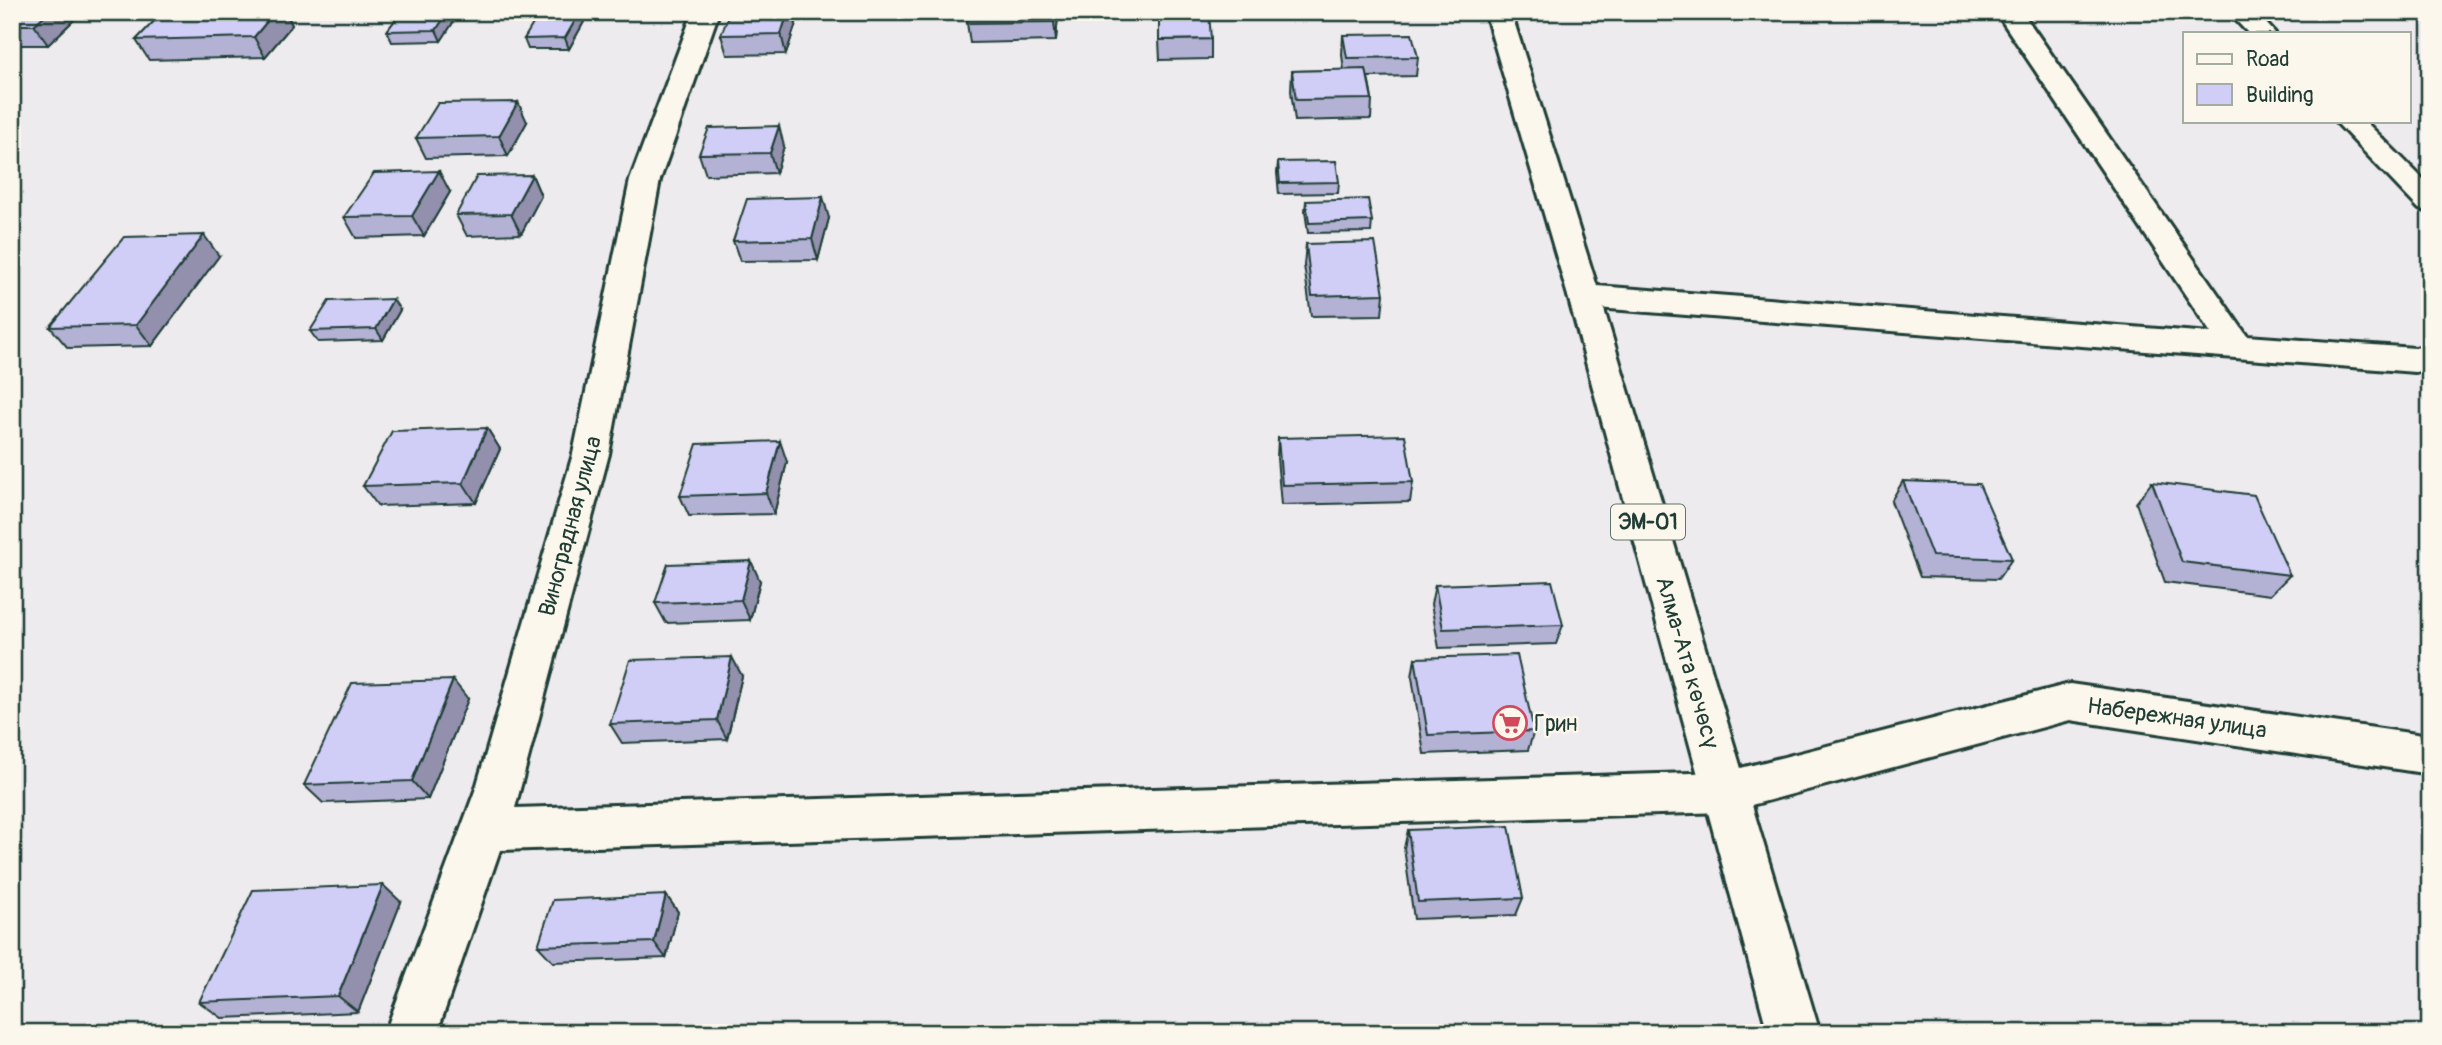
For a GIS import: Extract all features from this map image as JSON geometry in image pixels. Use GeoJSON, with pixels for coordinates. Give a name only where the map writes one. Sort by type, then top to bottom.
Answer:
{"type":"FeatureCollection","features":[{"type":"Feature","properties":{"kind":"main road","name":"Виноградная улица"},"geometry":{"type":"LineString","coordinates":[[411,1033],[499,788],[591,454],[645,180],[706,12]]}},
{"type":"Feature","properties":{"kind":"main road","name":"Алма-Ата көчөсү"},"geometry":{"type":"LineString","coordinates":[[1498,12],[1584,296],[1794,1033]]}},
{"type":"Feature","properties":{"kind":"main road"},"geometry":{"type":"LineString","coordinates":[[2009,12],[2237,346]]}},
{"type":"Feature","properties":{"kind":"main road"},"geometry":{"type":"LineString","coordinates":[[2241,12],[2261,32]]}},
{"type":"Feature","properties":{"kind":"main road"},"geometry":{"type":"LineString","coordinates":[[2350,122],[2430,203]]}},
{"type":"Feature","properties":{"kind":"main road"},"geometry":{"type":"LineString","coordinates":[[1584,296],[2415,360],[2430,358]]}},
{"type":"Feature","properties":{"kind":"main road","name":"Набережная улица"},"geometry":{"type":"LineString","coordinates":[[484,830],[1725,792],[2070,702],[2430,755]]}},
{"type":"Feature","properties":{"kind":"building"},"geometry":{"type":"Polygon","coordinates":[[[12,12],[48,12],[34,25],[12,25],[12,12]]]}},
{"type":"Feature","properties":{"kind":"building"},"geometry":{"type":"Polygon","coordinates":[[[163,12],[275,12],[254,37],[136,40],[163,12]]]}},
{"type":"Feature","properties":{"kind":"building"},"geometry":{"type":"Polygon","coordinates":[[[401,12],[448,12],[436,30],[387,31],[401,12]]]}},
{"type":"Feature","properties":{"kind":"building"},"geometry":{"type":"Polygon","coordinates":[[[540,12],[580,12],[565,38],[524,39],[540,12]]]}},
{"type":"Feature","properties":{"kind":"building"},"geometry":{"type":"Polygon","coordinates":[[[730,12],[788,12],[781,34],[721,35],[730,12]]]}},
{"type":"Feature","properties":{"kind":"building"},"geometry":{"type":"Polygon","coordinates":[[[969,12],[1055,12],[1054,22],[967,23],[969,12]]]}},
{"type":"Feature","properties":{"kind":"building"},"geometry":{"type":"Polygon","coordinates":[[[1159,12],[1209,12],[1211,39],[1159,40],[1159,12]]]}},
{"type":"Feature","properties":{"kind":"building"},"geometry":{"type":"Polygon","coordinates":[[[1412,34],[1418,57],[1347,58],[1343,35],[1412,34]]]}},
{"type":"Feature","properties":{"kind":"building"},"geometry":{"type":"Polygon","coordinates":[[[1366,69],[1372,99],[1296,100],[1292,71],[1366,69]]]}},
{"type":"Feature","properties":{"kind":"building"},"geometry":{"type":"Polygon","coordinates":[[[518,102],[499,136],[416,138],[438,103],[518,102]]]}},
{"type":"Feature","properties":{"kind":"building"},"geometry":{"type":"Polygon","coordinates":[[[779,126],[770,153],[699,154],[709,128],[779,126]]]}},
{"type":"Feature","properties":{"kind":"building"},"geometry":{"type":"Polygon","coordinates":[[[1336,161],[1339,182],[1280,183],[1278,162],[1336,161]]]}},
{"type":"Feature","properties":{"kind":"building"},"geometry":{"type":"Polygon","coordinates":[[[439,171],[412,216],[344,217],[374,173],[439,171]]]}},
{"type":"Feature","properties":{"kind":"building"},"geometry":{"type":"Polygon","coordinates":[[[532,175],[511,214],[456,215],[477,176],[532,175]]]}},
{"type":"Feature","properties":{"kind":"building"},"geometry":{"type":"Polygon","coordinates":[[[823,197],[812,239],[733,241],[747,199],[823,197]]]}},
{"type":"Feature","properties":{"kind":"building"},"geometry":{"type":"Polygon","coordinates":[[[1368,199],[1372,221],[1309,223],[1306,201],[1368,199]]]}},
{"type":"Feature","properties":{"kind":"building"},"geometry":{"type":"Polygon","coordinates":[[[204,235],[136,325],[50,327],[124,237],[204,235]]]}},
{"type":"Feature","properties":{"kind":"building"},"geometry":{"type":"Polygon","coordinates":[[[1375,242],[1384,294],[1312,296],[1306,244],[1375,242]]]}},
{"type":"Feature","properties":{"kind":"building"},"geometry":{"type":"Polygon","coordinates":[[[393,299],[376,329],[310,331],[329,301],[393,299]]]}},
{"type":"Feature","properties":{"kind":"building"},"geometry":{"type":"Polygon","coordinates":[[[487,428],[463,483],[363,486],[392,431],[487,428]]]}},
{"type":"Feature","properties":{"kind":"building"},"geometry":{"type":"Polygon","coordinates":[[[1405,435],[1413,482],[1282,485],[1278,438],[1405,435]]]}},
{"type":"Feature","properties":{"kind":"building"},"geometry":{"type":"Polygon","coordinates":[[[780,441],[766,493],[680,496],[697,444],[780,441]]]}},
{"type":"Feature","properties":{"kind":"building"},"geometry":{"type":"Polygon","coordinates":[[[1903,481],[1979,484],[2012,559],[1932,556],[1903,481]]]}},
{"type":"Feature","properties":{"kind":"building"},"geometry":{"type":"Polygon","coordinates":[[[2152,482],[2254,495],[2290,575],[2182,562],[2152,482]]]}},
{"type":"Feature","properties":{"kind":"building"},"geometry":{"type":"Polygon","coordinates":[[[751,561],[741,600],[655,603],[668,564],[751,561]]]}},
{"type":"Feature","properties":{"kind":"building"},"geometry":{"type":"Polygon","coordinates":[[[1552,581],[1563,625],[1443,629],[1435,585],[1552,581]]]}},
{"type":"Feature","properties":{"kind":"building"},"geometry":{"type":"Polygon","coordinates":[[[1517,655],[1534,731],[1428,735],[1415,658],[1517,655]]]}},
{"type":"Feature","properties":{"kind":"building"},"geometry":{"type":"Polygon","coordinates":[[[732,657],[717,720],[610,724],[630,660],[732,657]]]}},
{"type":"Feature","properties":{"kind":"building"},"geometry":{"type":"Polygon","coordinates":[[[453,680],[412,781],[304,785],[352,683],[453,680]]]}},
{"type":"Feature","properties":{"kind":"building"},"geometry":{"type":"Polygon","coordinates":[[[1509,826],[1523,898],[1418,902],[1408,830],[1509,826]]]}},
{"type":"Feature","properties":{"kind":"building"},"geometry":{"type":"Polygon","coordinates":[[[383,885],[338,996],[199,1002],[253,890],[383,885]]]}},
{"type":"Feature","properties":{"kind":"building"},"geometry":{"type":"Polygon","coordinates":[[[666,895],[654,942],[538,946],[553,900],[666,895]]]}},
{"type":"Feature","properties":{"kind":"place","name":"Грин"},"geometry":{"type":"Point","coordinates":[1510,723]}}]}
